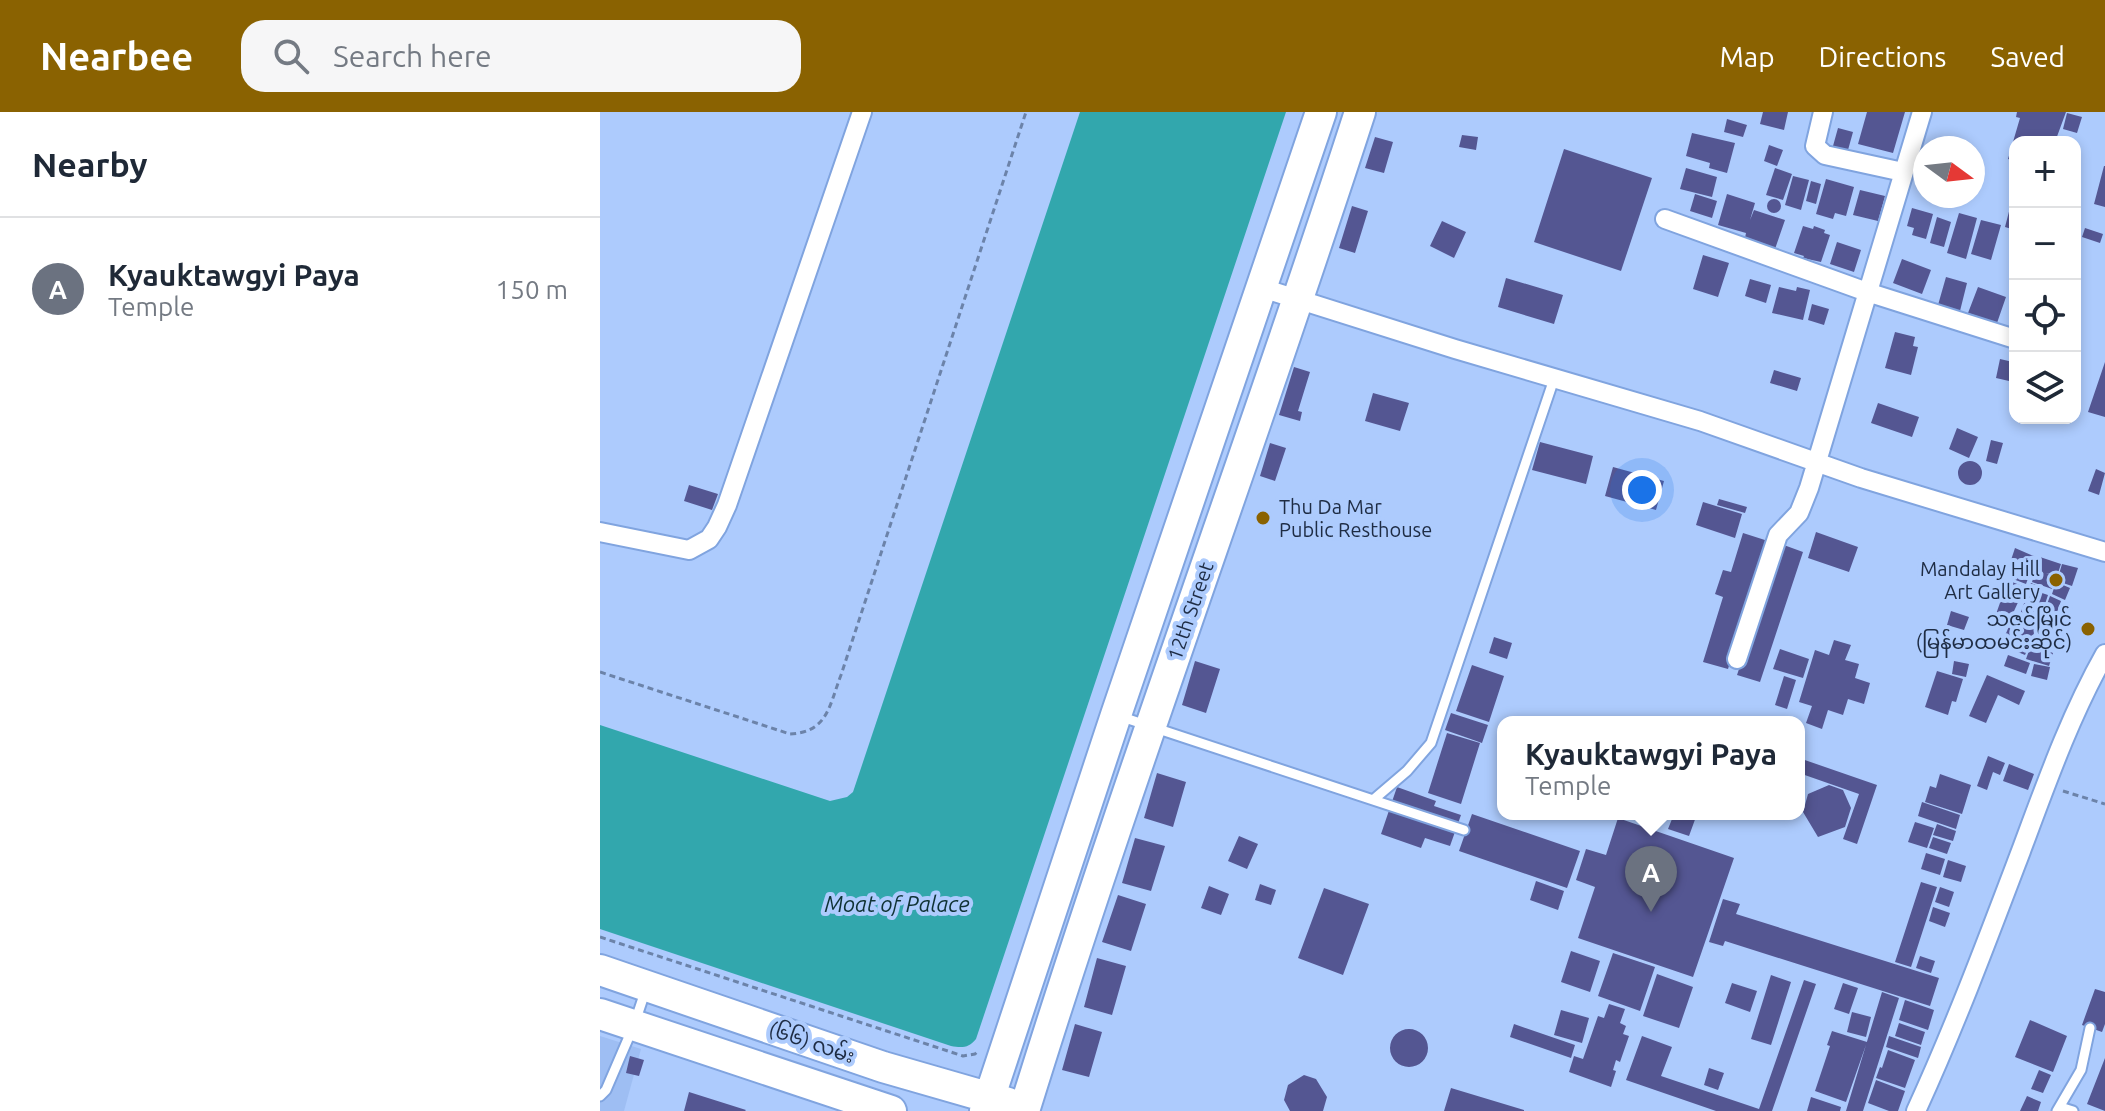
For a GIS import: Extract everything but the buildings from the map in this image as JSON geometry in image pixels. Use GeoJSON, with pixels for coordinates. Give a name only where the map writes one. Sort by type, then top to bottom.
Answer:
{"type":"FeatureCollection","features":[{"type":"Feature","properties":{"kind":"main road","name":"12th Street"},"geometry":{"type":"LineString","coordinates":[[987,1104],[1321,112]]}},
{"type":"Feature","properties":{"kind":"main road","name":"12th Street"},"geometry":{"type":"LineString","coordinates":[[1025,1110],[1151,726],[1360,112]]}},
{"type":"Feature","properties":{"kind":"main road","name":"(၆၆) လမ်း"},"geometry":{"type":"LineString","coordinates":[[600,970],[647,986],[878,1094]]}},
{"type":"Feature","properties":{"kind":"main road","name":"(၆၆) လမ်း"},"geometry":{"type":"LineString","coordinates":[[600,1014],[878,1094],[1025,1110]]}},
{"type":"Feature","properties":{"kind":"street"},"geometry":{"type":"LineString","coordinates":[[600,532],[689,550],[709,539],[717,527],[862,112]]}},
{"type":"Feature","properties":{"kind":"street"},"geometry":{"type":"LineString","coordinates":[[1823,112],[1815,138],[1819,151],[1825,155],[1903,172]]}},
{"type":"Feature","properties":{"kind":"street"},"geometry":{"type":"LineString","coordinates":[[1737,659],[1778,535],[1799,513],[1817,462],[1922,112]]}},
{"type":"Feature","properties":{"kind":"street"},"geometry":{"type":"LineString","coordinates":[[1665,219],[1867,292],[2009,337]]}},
{"type":"Feature","properties":{"kind":"street"},"geometry":{"type":"LineString","coordinates":[[1262,288],[1700,421],[1861,478],[2105,552]]}},
{"type":"Feature","properties":{"kind":"street"},"geometry":{"type":"LineString","coordinates":[[1916,1111],[1991,930],[2046,785],[2105,654]]}},
{"type":"Feature","properties":{"kind":"lane"},"geometry":{"type":"LineString","coordinates":[[1373,800],[1407,771],[1431,743],[1554,379]]}},
{"type":"Feature","properties":{"kind":"lane"},"geometry":{"type":"LineString","coordinates":[[1116,715],[1464,830]]}},
{"type":"Feature","properties":{"kind":"lane"},"geometry":{"type":"LineString","coordinates":[[600,1096],[606,1090],[634,1025],[647,986]]}},
{"type":"Feature","properties":{"kind":"lane"},"geometry":{"type":"LineString","coordinates":[[2073,1111],[2059,1109],[2081,1070],[2090,1028]]}},
{"type":"Feature","properties":{"kind":"path"},"geometry":{"type":"LineString","coordinates":[[600,672],[790,734],[814,729],[823,720],[846,660],[1026,112]]}},
{"type":"Feature","properties":{"kind":"path"},"geometry":{"type":"LineString","coordinates":[[2046,785],[2105,804]]}},
{"type":"Feature","properties":{"kind":"path"},"geometry":{"type":"LineString","coordinates":[[600,937],[963,1056],[975,1054],[983,1044]]}},
{"type":"Feature","properties":{"kind":"shaded area"},"geometry":{"type":"Polygon","coordinates":[[[600,1036],[641,1049],[624,1111],[600,1111],[600,1036]]]}},
{"type":"Feature","properties":{"kind":"water","name":"Moat of Palace"},"geometry":{"type":"Polygon","coordinates":[[[1080,112],[1286,112],[976,1039],[965,1047],[951,1046],[600,929],[600,725],[830,801],[847,797],[853,792],[1080,112]]]}},
{"type":"Feature","properties":{"kind":"place","name":"Thu Da Mar Public Resthouse"},"geometry":{"type":"Point","coordinates":[1263,518]}},
{"type":"Feature","properties":{"kind":"place","name":"Mandalay Hill Art Gallery"},"geometry":{"type":"Point","coordinates":[2056,580]}},
{"type":"Feature","properties":{"kind":"place","name":"သဇင်မြိုင် (မြန်မာထမင်းဆိုင်)"},"geometry":{"type":"Point","coordinates":[2088,629]}},
{"type":"Feature","properties":{"kind":"place","name":"Kyauktawgyi Paya"},"geometry":{"type":"Point","coordinates":[1651,912]}}]}
